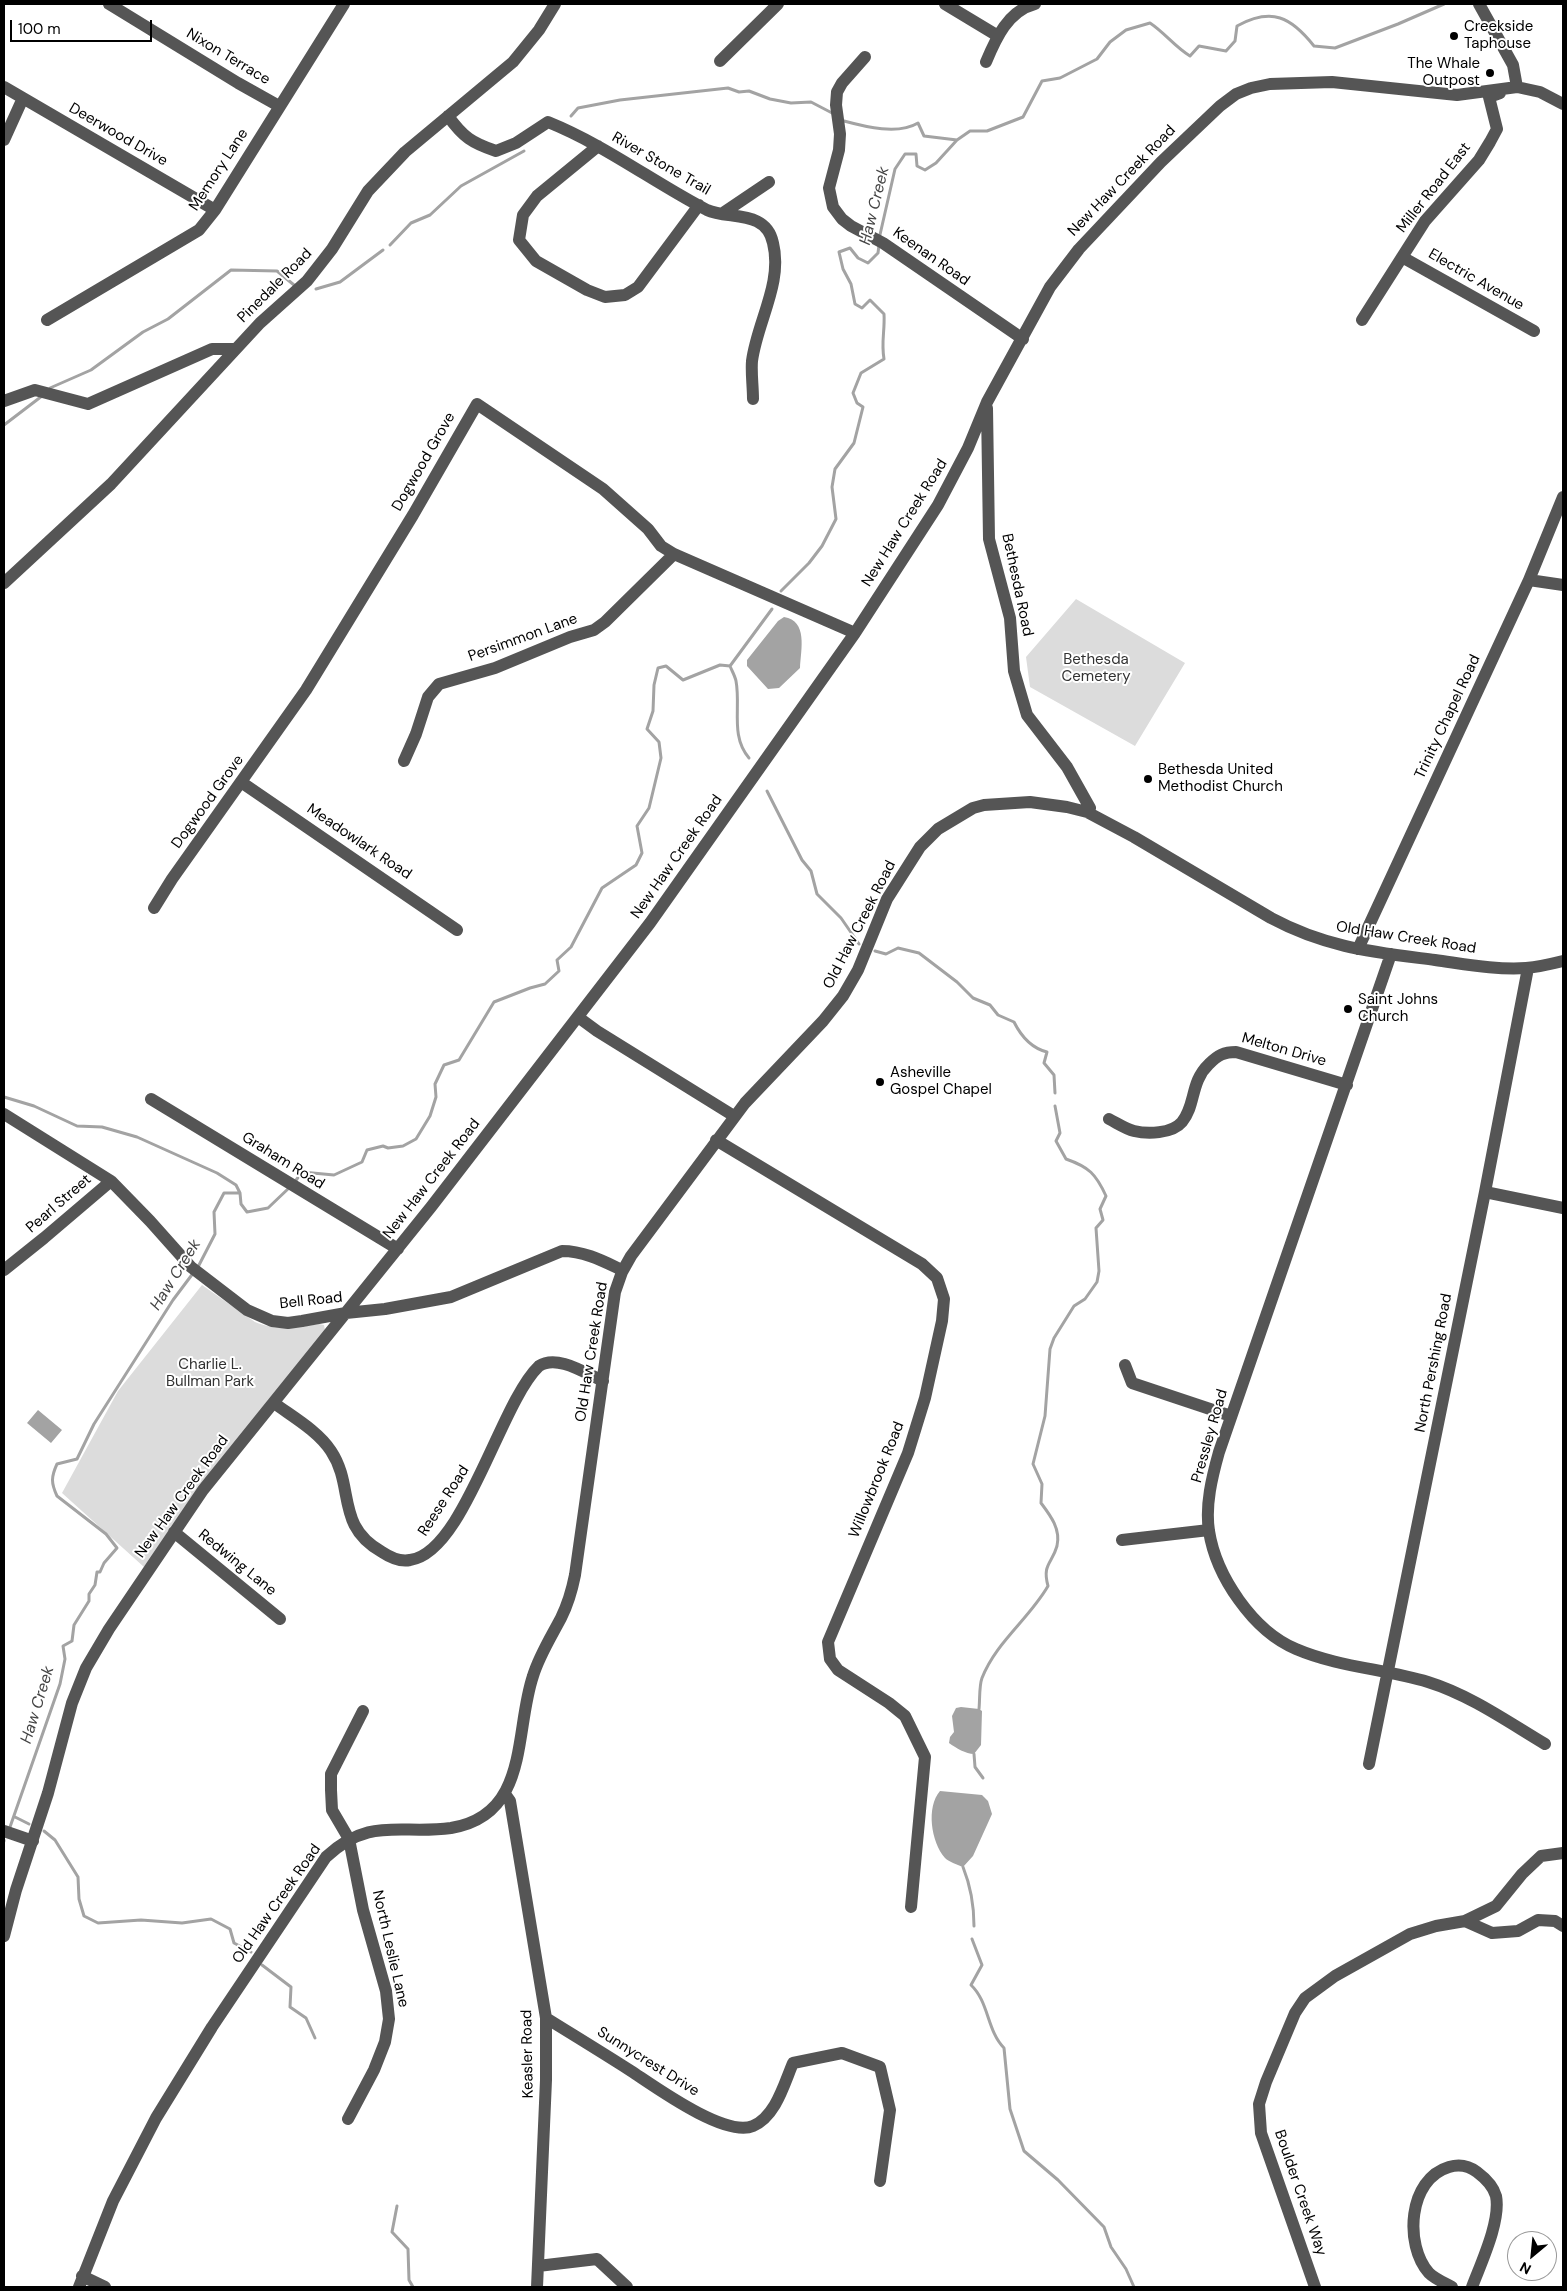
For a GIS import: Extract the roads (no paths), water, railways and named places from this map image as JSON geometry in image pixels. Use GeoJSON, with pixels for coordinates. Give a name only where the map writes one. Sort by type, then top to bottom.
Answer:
{"type":"FeatureCollection","features":[{"type":"Feature","properties":{"kind":"street","name":"Nixon Terrace"},"geometry":{"type":"LineString","coordinates":[[109,4],[279,106]]}},
{"type":"Feature","properties":{"kind":"street","name":"Memory Lane"},"geometry":{"type":"LineString","coordinates":[[47,320],[199,230],[215,210],[344,4]]}},
{"type":"Feature","properties":{"kind":"street","name":"Pinedale Road"},"geometry":{"type":"LineString","coordinates":[[4,583],[115,480],[235,349],[314,273],[332,249],[368,190],[405,152],[514,62],[539,30],[555,4]]}},
{"type":"Feature","properties":{"kind":"street"},"geometry":{"type":"LineString","coordinates":[[720,60],[778,4]]}},
{"type":"Feature","properties":{"kind":"street"},"geometry":{"type":"LineString","coordinates":[[945,4],[998,36]]}},
{"type":"Feature","properties":{"kind":"street"},"geometry":{"type":"LineString","coordinates":[[986,62],[998,36],[1013,16],[1024,7],[1035,4]]}},
{"type":"Feature","properties":{"kind":"street"},"geometry":{"type":"LineString","coordinates":[[1479,4],[1513,65],[1517,87]]}},
{"type":"Feature","properties":{"kind":"street","name":"Keenan Road"},"geometry":{"type":"LineString","coordinates":[[866,58],[842,83],[837,92],[836,104],[840,134],[839,150],[831,178],[829,195],[833,207],[842,219],[883,243],[1023,339]]}},
{"type":"Feature","properties":{"kind":"street","name":"New Haw Creek Road"},"geometry":{"type":"LineString","coordinates":[[4,1936],[72,1703],[86,1668],[109,1629],[203,1490],[398,1249],[650,923],[855,633],[948,488],[987,402],[1050,287],[1079,249],[1161,162],[1220,106],[1236,94],[1270,84],[1300,82],[1332,82],[1457,95],[1517,87],[1540,92],[1563,104]]}},
{"type":"Feature","properties":{"kind":"street","name":"Miller Road East"},"geometry":{"type":"LineString","coordinates":[[1362,320],[1425,221],[1479,160],[1490,142],[1497,129],[1489,97],[1517,87]]}},
{"type":"Feature","properties":{"kind":"street","name":"Deerwood Drive"},"geometry":{"type":"LineString","coordinates":[[4,88],[215,210]]}},
{"type":"Feature","properties":{"kind":"street"},"geometry":{"type":"LineString","coordinates":[[4,140],[23,98]]}},
{"type":"Feature","properties":{"kind":"street","name":"River Stone Trail"},"geometry":{"type":"LineString","coordinates":[[448,116],[459,131],[474,144],[496,151],[516,143],[548,122],[575,132],[709,211],[743,215],[767,228],[773,243],[774,277],[752,361],[753,399]]}},
{"type":"Feature","properties":{"kind":"street"},"geometry":{"type":"LineString","coordinates":[[598,146],[537,196],[523,215],[519,240],[536,261],[587,290],[605,297],[625,296],[638,287],[699,205]]}},
{"type":"Feature","properties":{"kind":"street"},"geometry":{"type":"LineString","coordinates":[[723,213],[769,182]]}},
{"type":"Feature","properties":{"kind":"street","name":"Electric Avenue"},"geometry":{"type":"LineString","coordinates":[[1402,257],[1534,331]]}},
{"type":"Feature","properties":{"kind":"street"},"geometry":{"type":"LineString","coordinates":[[4,401],[36,390],[88,404],[212,349],[235,349]]}},
{"type":"Feature","properties":{"kind":"street","name":"Bethesda Road"},"geometry":{"type":"LineString","coordinates":[[987,402],[989,539],[1010,618],[1014,671],[1027,715],[1067,767],[1090,808],[1087,812]]}},
{"type":"Feature","properties":{"kind":"street","name":"Dogwood Grove"},"geometry":{"type":"LineString","coordinates":[[154,908],[172,879],[291,712],[336,643],[413,515],[476,404],[603,489],[648,529],[661,546],[674,554],[855,633]]}},
{"type":"Feature","properties":{"kind":"street","name":"Trinity Chapel Road"},"geometry":{"type":"LineString","coordinates":[[1358,949],[1529,580],[1563,497]]}},
{"type":"Feature","properties":{"kind":"street","name":"Persimmon Lane"},"geometry":{"type":"LineString","coordinates":[[404,761],[416,734],[428,697],[439,684],[495,668],[570,637],[594,630],[605,622],[674,554]]}},
{"type":"Feature","properties":{"kind":"street"},"geometry":{"type":"LineString","coordinates":[[1529,580],[1563,584]]}},
{"type":"Feature","properties":{"kind":"street","name":"Meadowlark Road"},"geometry":{"type":"LineString","coordinates":[[242,782],[457,930]]}},
{"type":"Feature","properties":{"kind":"street","name":"Old Haw Creek Road"},"geometry":{"type":"LineString","coordinates":[[80,2282],[125,2175],[169,2095],[307,1882],[326,1857],[359,1834],[378,1830],[435,1829],[463,1825],[491,1810],[505,1794],[518,1758],[532,1677],[543,1651],[562,1617],[575,1575],[615,1292],[622,1270],[734,1116],[770,1075],[823,1021],[845,994],[858,970],[887,899],[920,847],[931,835],[973,808],[984,804],[1045,803],[1087,812],[1292,929],[1324,942],[1358,949],[1479,966],[1528,968],[1563,961]]}},
{"type":"Feature","properties":{"kind":"street","name":"Pressley Road"},"geometry":{"type":"LineString","coordinates":[[1391,954],[1231,1416],[1212,1481],[1209,1530],[1222,1573],[1236,1594],[1269,1632],[1296,1649],[1321,1658],[1429,1683],[1463,1697],[1545,1744]]}},
{"type":"Feature","properties":{"kind":"street","name":"North Pershing Road"},"geometry":{"type":"LineString","coordinates":[[1369,1764],[1485,1192],[1528,968]]}},
{"type":"Feature","properties":{"kind":"street"},"geometry":{"type":"LineString","coordinates":[[578,1017],[602,1035],[734,1116]]}},
{"type":"Feature","properties":{"kind":"street","name":"Melton Drive"},"geometry":{"type":"LineString","coordinates":[[1109,1119],[1133,1130],[1146,1132],[1163,1131],[1181,1124],[1187,1114],[1197,1079],[1215,1058],[1225,1052],[1236,1052],[1347,1085]]}},
{"type":"Feature","properties":{"kind":"street","name":"Graham Road"},"geometry":{"type":"LineString","coordinates":[[151,1099],[398,1249]]}},
{"type":"Feature","properties":{"kind":"street","name":"Bell Road"},"geometry":{"type":"LineString","coordinates":[[4,1114],[111,1181],[150,1220],[195,1270],[247,1310],[272,1321],[288,1323],[346,1313],[385,1310],[451,1297],[562,1251],[574,1251],[590,1255],[622,1270]]}},
{"type":"Feature","properties":{"kind":"street","name":"Willowbrook Road"},"geometry":{"type":"LineString","coordinates":[[716,1140],[922,1264],[937,1278],[942,1288],[944,1299],[942,1321],[925,1398],[914,1435],[828,1642],[830,1659],[838,1670],[890,1703],[905,1716],[925,1757],[910,1907]]}},
{"type":"Feature","properties":{"kind":"street","name":"Pearl Street"},"geometry":{"type":"LineString","coordinates":[[4,1270],[111,1181]]}},
{"type":"Feature","properties":{"kind":"street"},"geometry":{"type":"LineString","coordinates":[[1485,1192],[1563,1208]]}},
{"type":"Feature","properties":{"kind":"street","name":"Reese Road"},"geometry":{"type":"LineString","coordinates":[[274,1403],[313,1432],[331,1450],[339,1465],[352,1523],[366,1541],[393,1558],[408,1561],[431,1551],[445,1535],[484,1470],[515,1398],[539,1366],[544,1362],[556,1362],[603,1381]]}},
{"type":"Feature","properties":{"kind":"street"},"geometry":{"type":"LineString","coordinates":[[1125,1365],[1132,1382],[1231,1416]]}},
{"type":"Feature","properties":{"kind":"street"},"geometry":{"type":"LineString","coordinates":[[1122,1540],[1209,1530]]}},
{"type":"Feature","properties":{"kind":"street","name":"Redwing Lane"},"geometry":{"type":"LineString","coordinates":[[174,1532],[280,1618]]}},
{"type":"Feature","properties":{"kind":"street"},"geometry":{"type":"LineString","coordinates":[[350,1839],[332,1810],[331,1774],[363,1711]]}},
{"type":"Feature","properties":{"kind":"street","name":"Keasler Road"},"geometry":{"type":"LineString","coordinates":[[505,1794],[510,1801],[546,2018],[546,2080],[537,2287]]}},
{"type":"Feature","properties":{"kind":"street"},"geometry":{"type":"LineString","coordinates":[[4,1831],[33,1841]]}},
{"type":"Feature","properties":{"kind":"street","name":"North Leslie Lane"},"geometry":{"type":"LineString","coordinates":[[348,2119],[374,2070],[385,2042],[389,2019],[386,1991],[363,1910],[350,1839]]}},
{"type":"Feature","properties":{"kind":"street","name":"Boulder Creek Way"},"geometry":{"type":"LineString","coordinates":[[1315,2287],[1261,2133],[1259,2104],[1266,2082],[1295,2013],[1305,1998],[1335,1976],[1410,1934],[1436,1926],[1465,1921],[1496,1906],[1522,1874],[1541,1856],[1563,1853]]}},
{"type":"Feature","properties":{"kind":"street"},"geometry":{"type":"LineString","coordinates":[[1465,1921],[1492,1933],[1518,1931],[1538,1920],[1555,1921],[1563,1926]]}},
{"type":"Feature","properties":{"kind":"street","name":"Sunnycrest Drive"},"geometry":{"type":"LineString","coordinates":[[546,2018],[678,2103],[728,2126],[751,2127],[759,2122],[775,2105],[793,2063],[842,2053],[880,2067],[890,2110],[880,2180]]}},
{"type":"Feature","properties":{"kind":"street"},"geometry":{"type":"LineString","coordinates":[[1452,2287],[1430,2275],[1423,2265],[1416,2253],[1413,2226],[1422,2189],[1428,2179],[1443,2169],[1456,2165],[1472,2168],[1488,2181],[1496,2196],[1495,2218],[1472,2287]]}},
{"type":"Feature","properties":{"kind":"street"},"geometry":{"type":"LineString","coordinates":[[538,2266],[597,2259],[627,2287]]}},
{"type":"Feature","properties":{"kind":"street"},"geometry":{"type":"LineString","coordinates":[[80,2282],[105,2287]]}},
{"type":"Feature","properties":{"kind":"waterway","name":"Haw Creek"},"geometry":{"type":"LineString","coordinates":[[879,239],[895,169],[905,154],[916,154],[917,166],[925,170],[936,163],[957,140],[970,131],[987,131],[1023,117],[1042,81],[1060,78],[1097,59],[1110,42],[1126,30],[1150,23],[1190,56],[1199,46],[1226,51],[1235,41],[1237,26],[1249,20],[1271,16],[1289,22],[1306,36],[1314,46],[1335,48],[1444,4]]}},
{"type":"Feature","properties":{"kind":"waterway"},"geometry":{"type":"LineString","coordinates":[[571,116],[578,108],[620,100],[728,88],[739,92],[749,91],[770,99],[791,103],[811,102],[834,114]]}},
{"type":"Feature","properties":{"kind":"waterway"},"geometry":{"type":"LineString","coordinates":[[844,121],[882,129],[901,129],[918,123],[924,136],[957,140]]}},
{"type":"Feature","properties":{"kind":"waterway"},"geometry":{"type":"LineString","coordinates":[[390,245],[411,223],[430,215],[461,186],[524,151]]}},
{"type":"Feature","properties":{"kind":"waterway","name":"Haw Creek"},"geometry":{"type":"LineString","coordinates":[[781,591],[809,563],[822,546],[836,519],[832,487],[835,469],[854,443],[863,407],[857,403],[853,393],[861,373],[884,359],[884,314],[870,300],[862,308],[855,304],[851,284],[843,269],[839,252],[850,248],[858,258],[868,263],[878,253],[879,245]]}},
{"type":"Feature","properties":{"kind":"waterway"},"geometry":{"type":"LineString","coordinates":[[316,289],[340,282],[383,250]]}},
{"type":"Feature","properties":{"kind":"waterway"},"geometry":{"type":"LineString","coordinates":[[50,388],[91,370],[143,332],[168,319],[231,270],[277,271],[294,285]]}},
{"type":"Feature","properties":{"kind":"waterway"},"geometry":{"type":"LineString","coordinates":[[4,425],[42,396]]}},
{"type":"Feature","properties":{"kind":"waterway","name":"Haw Creek"},"geometry":{"type":"LineString","coordinates":[[730,666],[772,609]]}},
{"type":"Feature","properties":{"kind":"waterway","name":"Haw Creek"},"geometry":{"type":"LineString","coordinates":[[294,1183],[302,1172],[334,1175],[362,1162],[367,1150],[383,1146],[388,1148],[403,1146],[416,1139],[430,1116],[436,1097],[435,1084],[444,1065],[459,1060],[494,1002],[545,984],[559,971],[557,960],[571,947],[602,888],[636,865],[642,853],[637,826],[649,808],[661,758],[659,742],[647,729],[653,711],[654,685],[658,668],[666,666],[683,680],[720,665],[730,666]]}},
{"type":"Feature","properties":{"kind":"waterway"},"geometry":{"type":"LineString","coordinates":[[730,666],[736,681],[738,731],[743,749],[749,758]]}},
{"type":"Feature","properties":{"kind":"waterway"},"geometry":{"type":"LineString","coordinates":[[767,791],[802,860],[811,871],[817,894],[841,918],[859,944]]}},
{"type":"Feature","properties":{"kind":"waterway"},"geometry":{"type":"LineString","coordinates":[[875,951],[886,954],[898,948],[919,953],[957,982],[973,998],[990,1005],[998,1015],[1014,1022],[1027,1041],[1036,1048],[1047,1052],[1044,1063],[1054,1075],[1055,1093]]}},
{"type":"Feature","properties":{"kind":"waterway"},"geometry":{"type":"LineString","coordinates":[[4,1097],[34,1106],[77,1126],[102,1127],[137,1137],[217,1173],[236,1185],[240,1193],[241,1204],[247,1212],[268,1208],[290,1187]]}},
{"type":"Feature","properties":{"kind":"waterway"},"geometry":{"type":"LineString","coordinates":[[979,1709],[981,1681],[988,1665],[1048,1586],[1046,1579],[1047,1568],[1055,1552],[1058,1540],[1054,1523],[1041,1503],[1042,1484],[1033,1464],[1045,1416],[1050,1349],[1054,1338],[1074,1306],[1085,1299],[1097,1282],[1099,1271],[1096,1228],[1103,1220],[1100,1209],[1106,1196],[1091,1172],[1081,1165],[1066,1159],[1056,1141],[1060,1133],[1055,1106]]}},
{"type":"Feature","properties":{"kind":"waterway","name":"Haw Creek"},"geometry":{"type":"LineString","coordinates":[[198,1267],[215,1234],[214,1212],[224,1193],[240,1193]]}},
{"type":"Feature","properties":{"kind":"waterway","name":"Haw Creek"},"geometry":{"type":"LineString","coordinates":[[10,1827],[60,1684],[65,1659],[63,1646],[72,1641],[74,1625],[89,1601],[89,1594],[95,1585],[97,1572],[100,1572],[104,1563],[117,1548],[106,1534],[57,1496],[52,1480],[54,1473],[57,1464],[77,1459],[94,1424],[173,1300],[194,1272]]}},
{"type":"Feature","properties":{"kind":"waterway"},"geometry":{"type":"LineString","coordinates":[[974,1754],[975,1767],[983,1778]]}},
{"type":"Feature","properties":{"kind":"waterway"},"geometry":{"type":"LineString","coordinates":[[15,1817],[29,1824]]}},
{"type":"Feature","properties":{"kind":"waterway"},"geometry":{"type":"LineString","coordinates":[[44,1831],[55,1840],[78,1877],[79,1899],[84,1916],[98,1923],[141,1920],[182,1923],[211,1919],[230,1929],[234,1943],[251,1952]]}},
{"type":"Feature","properties":{"kind":"waterway"},"geometry":{"type":"LineString","coordinates":[[963,1867],[971,1896],[974,1926]]}},
{"type":"Feature","properties":{"kind":"waterway"},"geometry":{"type":"LineString","coordinates":[[972,1939],[982,1965],[971,1985],[977,1992],[994,2033],[1004,2048],[1010,2109],[1024,2151],[1058,2180],[1104,2227],[1111,2247],[1126,2269],[1134,2287]]}},
{"type":"Feature","properties":{"kind":"waterway"},"geometry":{"type":"LineString","coordinates":[[262,1965],[291,1987],[290,2007],[306,2018],[315,2038]]}},
{"type":"Feature","properties":{"kind":"waterway"},"geometry":{"type":"LineString","coordinates":[[397,2206],[392,2232],[408,2249],[409,2280],[413,2287]]}},
{"type":"Feature","properties":{"kind":"place","name":"Creekside Taphouse"},"geometry":{"type":"Point","coordinates":[1454,36]}},
{"type":"Feature","properties":{"kind":"place","name":"The Whale Outpost"},"geometry":{"type":"Point","coordinates":[1490,73]}},
{"type":"Feature","properties":{"kind":"place","name":"Bethesda United Methodist Church"},"geometry":{"type":"Point","coordinates":[1148,779]}},
{"type":"Feature","properties":{"kind":"place","name":"Saint Johns Church"},"geometry":{"type":"Point","coordinates":[1348,1009]}},
{"type":"Feature","properties":{"kind":"place","name":"Asheville Gospel Chapel"},"geometry":{"type":"Point","coordinates":[880,1082]}},
{"type":"Feature","properties":{"kind":"park label","name":"Bethesda Cemetery"},"geometry":{"type":"Point","coordinates":[1096,668]}},
{"type":"Feature","properties":{"kind":"park label","name":"Charlie L. Bullman Park"},"geometry":{"type":"Point","coordinates":[210,1374]}}]}
